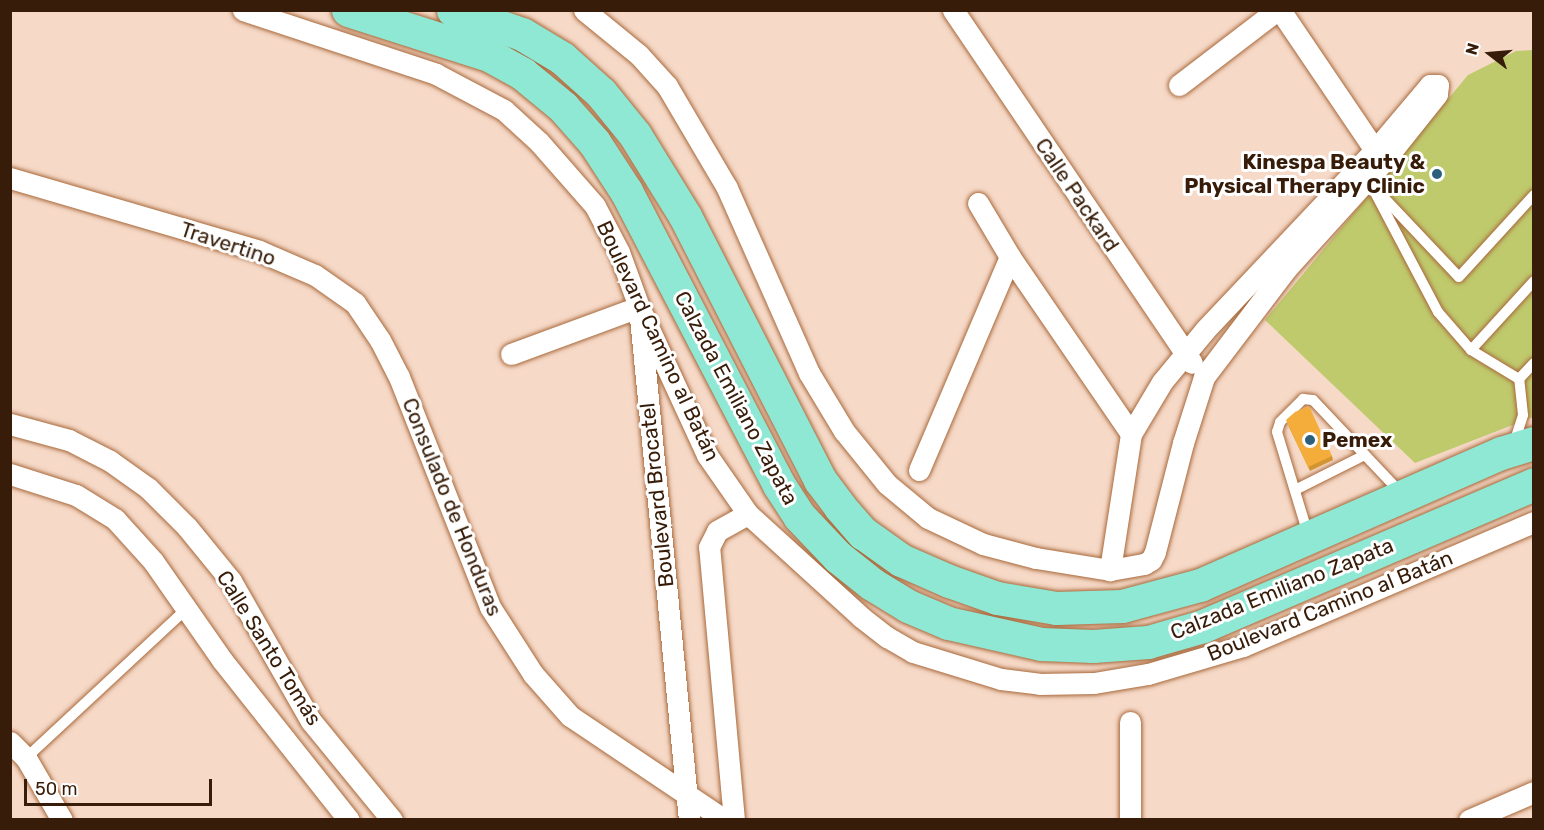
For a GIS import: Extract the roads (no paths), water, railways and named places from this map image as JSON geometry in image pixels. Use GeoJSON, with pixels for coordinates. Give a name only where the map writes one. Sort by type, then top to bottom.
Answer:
{"type":"FeatureCollection","features":[{"type":"Feature","properties":{"kind":"main road","name":"Calzada Emiliano Zapata"},"geometry":{"type":"LineString","coordinates":[[348,10],[489,55],[523,74],[563,107],[594,142],[626,192],[779,485],[799,516],[838,557],[872,584],[908,606],[948,623],[1041,645],[1093,646],[1148,642],[1203,626],[1533,483]]}},
{"type":"Feature","properties":{"kind":"main road","name":"Calzada Emiliano Zapata"},"geometry":{"type":"LineString","coordinates":[[453,10],[522,34],[562,58],[601,93],[635,135],[685,216],[820,480],[863,533],[901,560],[949,581],[997,598],[1056,608],[1122,606],[1200,585],[1523,446]]}},
{"type":"Feature","properties":{"kind":"street","name":"Boulevard Camino al Batán"},"geometry":{"type":"LineString","coordinates":[[243,10],[436,74],[504,110],[539,142],[595,206],[619,252],[639,307],[706,455],[748,514],[861,617],[887,637],[914,652],[1001,680],[1039,684],[1094,683],[1148,674],[1243,645],[1533,522]]}},
{"type":"Feature","properties":{"kind":"street"},"geometry":{"type":"LineString","coordinates":[[584,10],[639,55],[667,86],[727,188],[809,373],[844,431],[887,484],[928,518],[983,544],[1036,558],[1110,570],[1144,564],[1152,560],[1183,443],[1204,377],[1286,269],[1379,156]]}},
{"type":"Feature","properties":{"kind":"street","name":"Calle Packard"},"geometry":{"type":"LineString","coordinates":[[952,10],[1184,354],[1204,377]]}},
{"type":"Feature","properties":{"kind":"street"},"geometry":{"type":"LineString","coordinates":[[1179,85],[1278,10],[1379,156]]}},
{"type":"Feature","properties":{"kind":"street"},"geometry":{"type":"LineString","coordinates":[[1110,570],[1131,434],[1162,382],[1184,354],[1379,156]]}},
{"type":"Feature","properties":{"kind":"street","name":"Travertino"},"geometry":{"type":"LineString","coordinates":[[10,177],[259,251],[315,275],[355,303],[380,340],[399,376]]}},
{"type":"Feature","properties":{"kind":"street"},"geometry":{"type":"LineString","coordinates":[[978,203],[1010,258],[1131,434]]}},
{"type":"Feature","properties":{"kind":"street"},"geometry":{"type":"LineString","coordinates":[[919,470],[1010,258]]}},
{"type":"Feature","properties":{"kind":"street"},"geometry":{"type":"LineString","coordinates":[[511,354],[639,307]]}},
{"type":"Feature","properties":{"kind":"street","name":"Boulevard Brocatel"},"geometry":{"type":"LineString","coordinates":[[639,307],[689,819]]}},
{"type":"Feature","properties":{"kind":"street","name":"Consulado de Honduras"},"geometry":{"type":"LineString","coordinates":[[399,376],[490,607],[533,674],[570,716],[725,819]]}},
{"type":"Feature","properties":{"kind":"street","name":"Calle Santo Tomás"},"geometry":{"type":"LineString","coordinates":[[10,424],[69,440],[110,461],[148,488],[187,527],[231,580],[311,721],[392,819]]}},
{"type":"Feature","properties":{"kind":"street","name":"Calle Santo Tomás"},"geometry":{"type":"LineString","coordinates":[[10,474],[76,495],[115,519],[153,561],[185,610],[350,819]]}},
{"type":"Feature","properties":{"kind":"street"},"geometry":{"type":"LineString","coordinates":[[734,819],[709,547],[717,531],[748,514]]}},
{"type":"Feature","properties":{"kind":"street"},"geometry":{"type":"LineString","coordinates":[[1130,722],[1130,819]]}},
{"type":"Feature","properties":{"kind":"street"},"geometry":{"type":"LineString","coordinates":[[10,742],[26,758],[63,819]]}},
{"type":"Feature","properties":{"kind":"street"},"geometry":{"type":"LineString","coordinates":[[1469,819],[1533,792]]}},
{"type":"Feature","properties":{"kind":"lane"},"geometry":{"type":"LineString","coordinates":[[1519,379],[1472,351],[1438,312],[1370,183],[1459,277],[1533,195]]}},
{"type":"Feature","properties":{"kind":"lane"},"geometry":{"type":"LineString","coordinates":[[1472,351],[1533,281]]}},
{"type":"Feature","properties":{"kind":"lane"},"geometry":{"type":"LineString","coordinates":[[1523,446],[1523,415],[1519,379],[1533,363]]}},
{"type":"Feature","properties":{"kind":"lane"},"geometry":{"type":"LineString","coordinates":[[1309,537],[1278,427],[1303,399],[1313,400],[1404,496]]}},
{"type":"Feature","properties":{"kind":"lane"},"geometry":{"type":"LineString","coordinates":[[1295,490],[1365,455]]}},
{"type":"Feature","properties":{"kind":"lane"},"geometry":{"type":"LineString","coordinates":[[26,758],[185,610]]}},
{"type":"Feature","properties":{"kind":"place","name":"Kinespa Beauty & Physical Therapy Clinic"},"geometry":{"type":"Point","coordinates":[1437,174]}},
{"type":"Feature","properties":{"kind":"place","name":"Pemex"},"geometry":{"type":"Point","coordinates":[1310,440]}}]}
